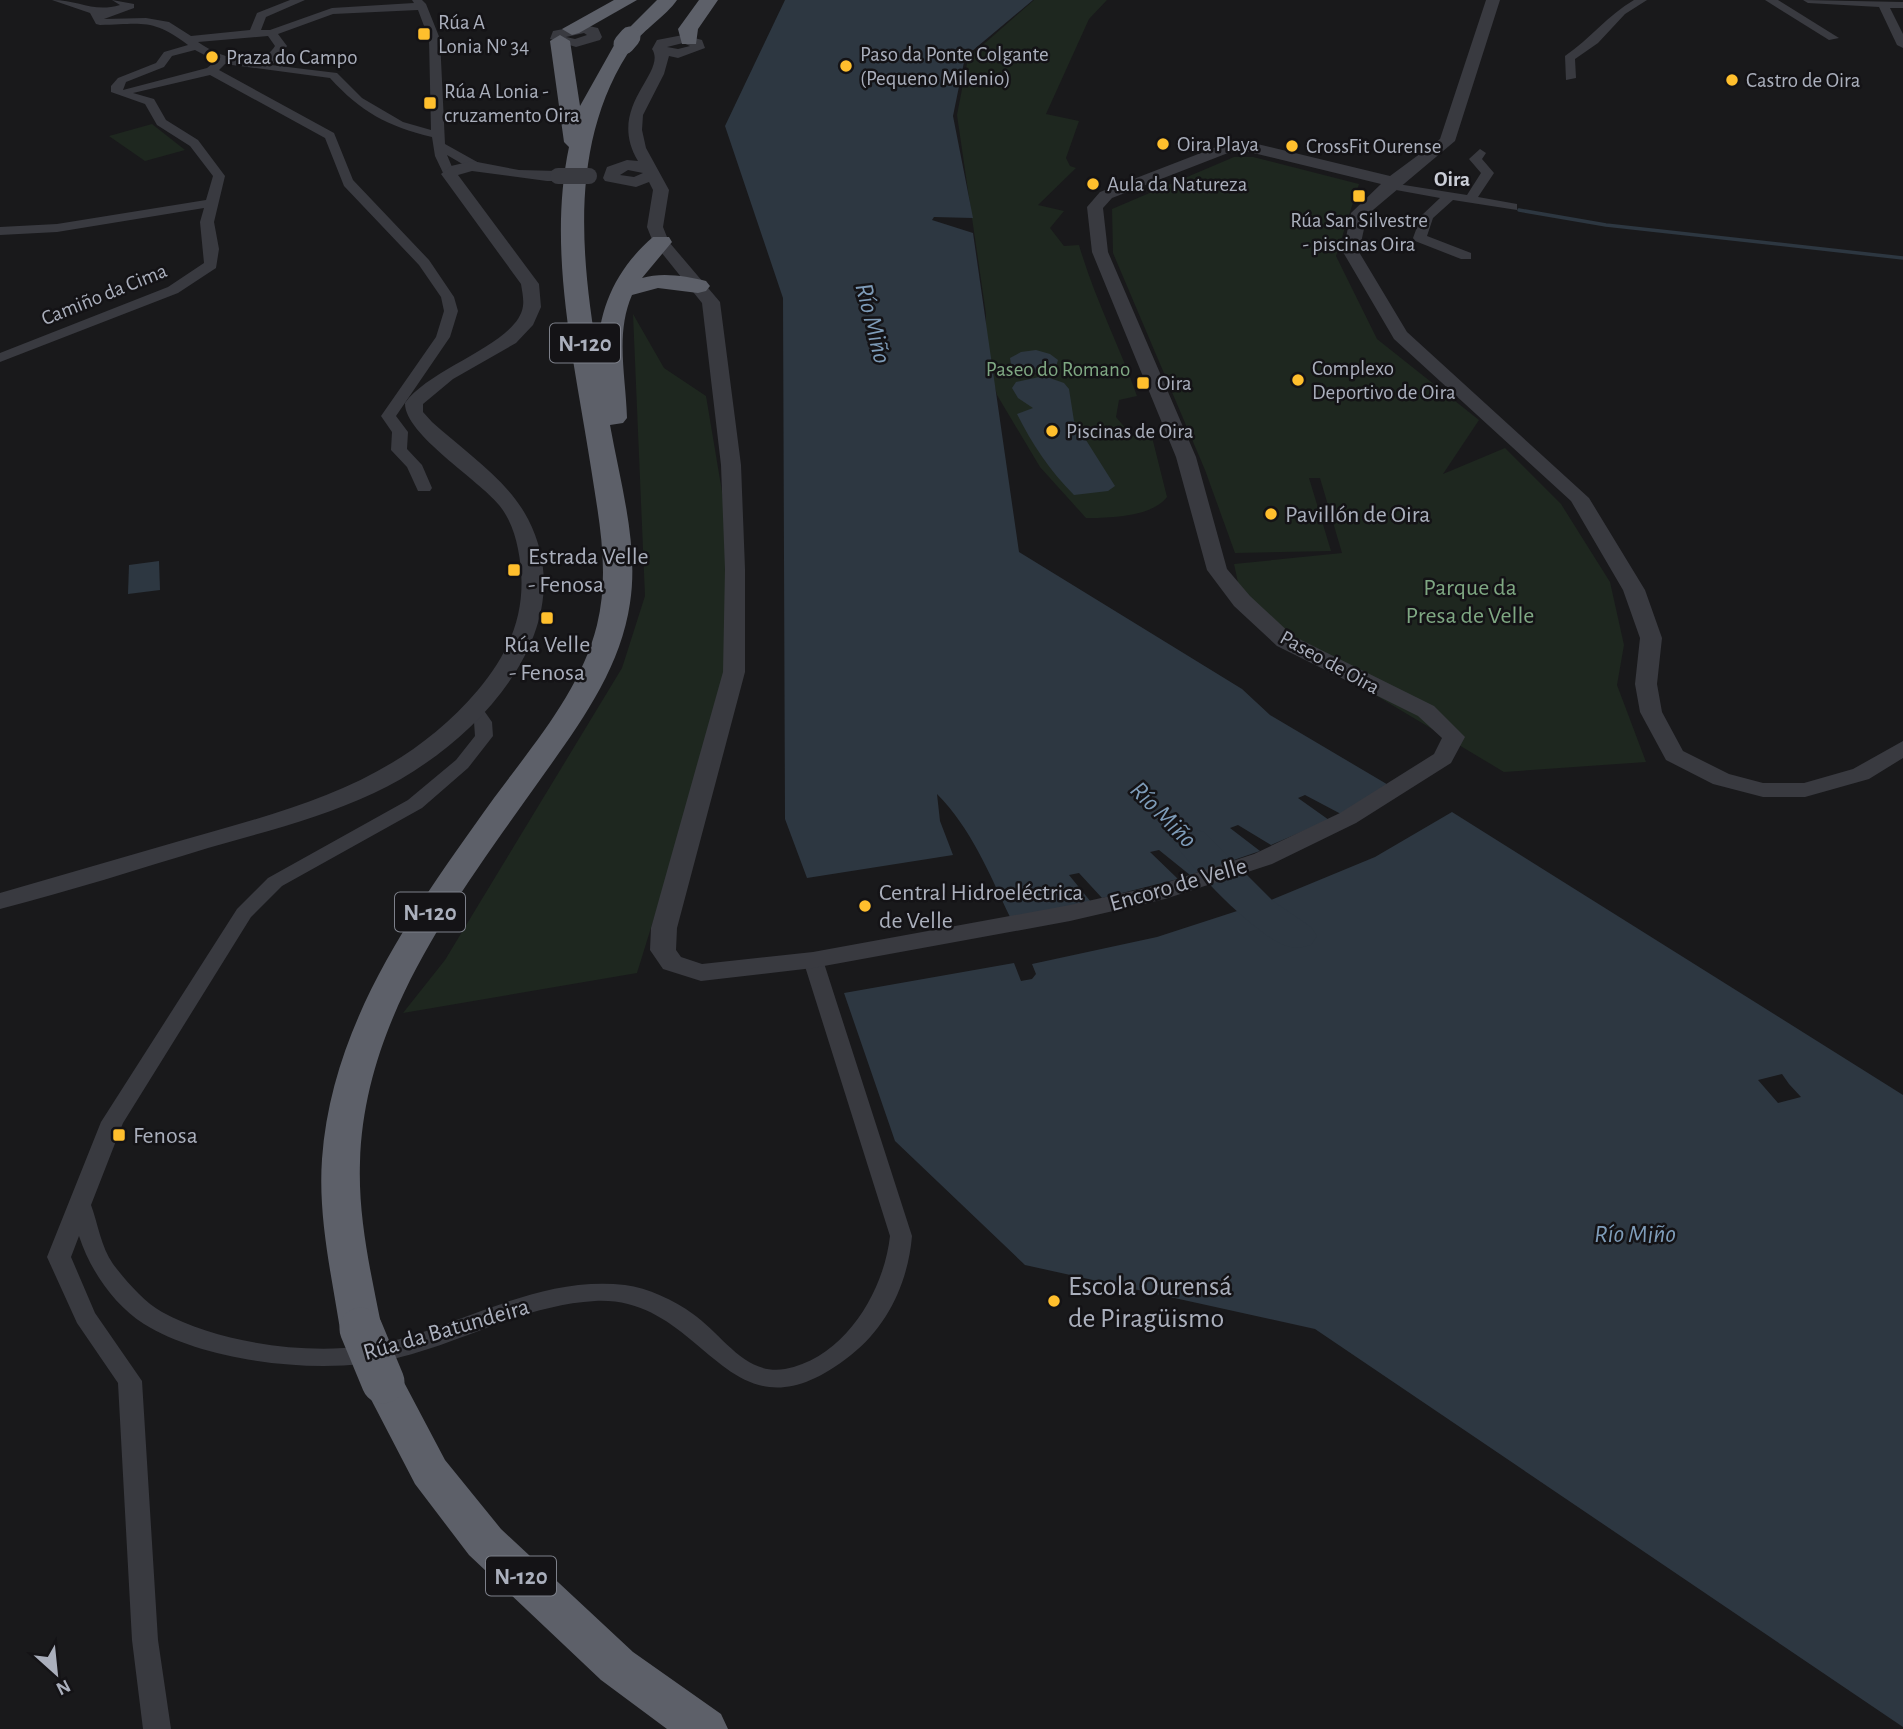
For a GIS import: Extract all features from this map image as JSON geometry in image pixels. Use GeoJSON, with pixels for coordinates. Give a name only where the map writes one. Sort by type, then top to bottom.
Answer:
{"type":"FeatureCollection","features":[{"type":"Feature","properties":{"kind":"highway"},"geometry":{"type":"LineString","coordinates":[[583,166],[566,35],[628,0]]}},
{"type":"Feature","properties":{"kind":"highway","name":"N-120"},"geometry":{"type":"LineString","coordinates":[[667,0],[614,40],[596,92],[583,166],[572,199],[577,287],[613,529],[616,603],[603,650],[585,693],[431,909],[388,985],[366,1039],[348,1103],[341,1158],[343,1226],[361,1329],[383,1382],[430,1472],[485,1542],[617,1666],[704,1729]]}},
{"type":"Feature","properties":{"kind":"highway"},"geometry":{"type":"LineString","coordinates":[[686,47],[688,29],[709,0]]}},
{"type":"Feature","properties":{"kind":"highway"},"geometry":{"type":"LineString","coordinates":[[613,529],[611,325],[625,290],[652,248],[661,242]]}},
{"type":"Feature","properties":{"kind":"highway"},"geometry":{"type":"LineString","coordinates":[[625,290],[657,281],[698,286]]}},
{"type":"Feature","properties":{"kind":"street"},"geometry":{"type":"LineString","coordinates":[[57,0],[95,11],[100,23],[146,21],[170,26],[207,54],[224,60],[333,75],[358,101],[399,125],[439,141],[478,180],[530,284],[534,298],[532,310],[527,322],[514,335],[405,401],[388,416],[400,432],[399,450],[414,465],[424,488]]}},
{"type":"Feature","properties":{"kind":"street"},"geometry":{"type":"LineString","coordinates":[[96,15],[131,6],[117,0]]}},
{"type":"Feature","properties":{"kind":"street"},"geometry":{"type":"LineString","coordinates":[[254,33],[261,15],[300,0]]}},
{"type":"Feature","properties":{"kind":"street"},"geometry":{"type":"LineString","coordinates":[[1493,0],[1447,141],[1391,184],[1359,213],[1351,252],[1400,335],[1579,498],[1634,590],[1651,638],[1646,684],[1651,712],[1674,755],[1721,779],[1763,790],[1805,790],[1861,774],[1903,748]]}},
{"type":"Feature","properties":{"kind":"street"},"geometry":{"type":"LineString","coordinates":[[1570,78],[1569,58],[1594,41],[1621,12],[1642,0]]}},
{"type":"Feature","properties":{"kind":"street"},"geometry":{"type":"LineString","coordinates":[[1770,0],[1833,38]]}},
{"type":"Feature","properties":{"kind":"street"},"geometry":{"type":"LineString","coordinates":[[1808,0],[1903,5]]}},
{"type":"Feature","properties":{"kind":"street"},"geometry":{"type":"LineString","coordinates":[[1882,2],[1903,45]]}},
{"type":"Feature","properties":{"kind":"street"},"geometry":{"type":"LineString","coordinates":[[224,60],[211,71],[137,86],[126,93],[117,92],[117,86],[122,80],[160,65],[168,54],[204,36],[271,33],[332,11],[419,3],[427,11],[438,72],[440,158],[451,177]]}},
{"type":"Feature","properties":{"kind":"street"},"geometry":{"type":"LineString","coordinates":[[262,65],[274,58],[281,46],[271,33]]}},
{"type":"Feature","properties":{"kind":"street"},"geometry":{"type":"LineString","coordinates":[[566,35],[663,47],[686,47]]}},
{"type":"Feature","properties":{"kind":"street"},"geometry":{"type":"LineString","coordinates":[[621,174],[637,143],[637,106],[664,58],[663,47]]}},
{"type":"Feature","properties":{"kind":"street"},"geometry":{"type":"LineString","coordinates":[[655,75],[686,47]]}},
{"type":"Feature","properties":{"kind":"street"},"geometry":{"type":"LineString","coordinates":[[211,71],[245,86],[257,98],[326,132],[334,142],[338,166],[347,182],[380,213],[430,272],[447,297],[451,312],[440,342],[405,401]]}},
{"type":"Feature","properties":{"kind":"street","name":"Camiño da Cima"},"geometry":{"type":"LineString","coordinates":[[0,358],[173,290],[211,265],[212,249],[207,222],[219,176],[194,143],[160,122],[150,102],[126,93]]}},
{"type":"Feature","properties":{"kind":"street"},"geometry":{"type":"LineString","coordinates":[[637,143],[662,190],[656,206]]}},
{"type":"Feature","properties":{"kind":"street","name":"Paseo de Oira"},"geometry":{"type":"LineString","coordinates":[[1391,184],[1249,147],[1226,149],[1147,179],[1106,195],[1095,207],[1100,252],[1186,457],[1217,570],[1242,601],[1285,641],[1426,712],[1454,737],[1443,758],[1402,785]]}},
{"type":"Feature","properties":{"kind":"street"},"geometry":{"type":"LineString","coordinates":[[1469,201],[1488,173],[1475,159],[1480,153]]}},
{"type":"Feature","properties":{"kind":"street"},"geometry":{"type":"LineString","coordinates":[[451,177],[478,180],[558,176],[583,166],[621,174],[652,171]]}},
{"type":"Feature","properties":{"kind":"street"},"geometry":{"type":"LineString","coordinates":[[451,177],[461,167],[478,180]]}},
{"type":"Feature","properties":{"kind":"street"},"geometry":{"type":"LineString","coordinates":[[621,174],[654,197],[655,227],[661,242],[698,286]]}},
{"type":"Feature","properties":{"kind":"street"},"geometry":{"type":"LineString","coordinates":[[1391,184],[1469,201],[1512,207]]}},
{"type":"Feature","properties":{"kind":"street"},"geometry":{"type":"LineString","coordinates":[[1449,197],[1427,216],[1420,238],[1466,256]]}},
{"type":"Feature","properties":{"kind":"street"},"geometry":{"type":"LineString","coordinates":[[0,231],[57,228],[213,203]]}},
{"type":"Feature","properties":{"kind":"street","name":"Encoro de Velle"},"geometry":{"type":"LineString","coordinates":[[698,286],[711,302],[713,310],[731,465],[734,672],[664,928],[663,950],[673,963],[701,973],[813,960],[1070,913],[1164,891],[1264,859],[1348,818],[1402,785]]}},
{"type":"Feature","properties":{"kind":"street"},"geometry":{"type":"LineString","coordinates":[[0,901],[353,796],[419,760],[474,709],[510,663],[530,623],[533,605],[527,538],[510,505],[425,426],[405,401]]}},
{"type":"Feature","properties":{"kind":"street"},"geometry":{"type":"LineString","coordinates":[[157,1729],[145,1640],[130,1381],[85,1317],[59,1256],[112,1122],[244,913],[275,882],[415,804],[463,764],[484,736],[483,722],[474,709]]}},
{"type":"Feature","properties":{"kind":"street","name":"Rúa da Batundeira"},"geometry":{"type":"LineString","coordinates":[[79,1203],[104,1269],[153,1318],[230,1347],[337,1358],[367,1356],[398,1349],[522,1306],[578,1294],[629,1294],[685,1320],[724,1357],[755,1378],[784,1379],[818,1367],[849,1343],[880,1307],[901,1258],[901,1236],[813,960]]}},
{"type":"Feature","properties":{"kind":"green space","name":"Paseo do Romano"},"geometry":{"type":"Polygon","coordinates":[[[1034,0],[1107,0],[1089,19],[1046,114],[1079,121],[1066,158],[1070,166],[1076,168],[1038,205],[1064,211],[1050,228],[1064,246],[1079,245],[1137,396],[1119,400],[1116,417],[1132,436],[1151,433],[1167,497],[1151,509],[1130,515],[1086,518],[1040,467],[997,395],[986,354],[986,314],[957,115],[968,58],[1034,0]]]}},
{"type":"Feature","properties":{"kind":"green space"},"geometry":{"type":"Polygon","coordinates":[[[152,124],[185,150],[145,161],[109,136],[152,124]]]}},
{"type":"Feature","properties":{"kind":"green space","name":"Parque da Presa de Velle"},"geometry":{"type":"Polygon","coordinates":[[[1234,157],[1253,157],[1359,184],[1336,256],[1377,339],[1479,420],[1443,474],[1505,448],[1561,504],[1610,582],[1624,645],[1617,685],[1646,762],[1504,772],[1285,641],[1242,601],[1234,564],[1342,553],[1320,478],[1309,478],[1331,551],[1235,553],[1205,470],[1113,253],[1112,209],[1234,157]]]}},
{"type":"Feature","properties":{"kind":"green space"},"geometry":{"type":"Polygon","coordinates":[[[633,314],[664,368],[706,396],[735,569],[734,659],[637,973],[403,1013],[445,960],[622,668],[645,596],[633,314]]]}},
{"type":"Feature","properties":{"kind":"water","name":"Río Miño"},"geometry":{"type":"Polygon","coordinates":[[[785,0],[1033,0],[965,57],[953,116],[973,218],[934,217],[932,220],[973,233],[1019,552],[1242,689],[1270,715],[1390,786],[1341,814],[1305,795],[1298,798],[1329,820],[1271,845],[1238,825],[1230,828],[1260,851],[1190,875],[1159,850],[1150,852],[1178,879],[1102,898],[1079,873],[1069,875],[1091,902],[1010,917],[970,836],[937,794],[940,821],[953,855],[807,878],[785,819],[783,298],[725,126],[785,0]]]}},
{"type":"Feature","properties":{"kind":"water"},"geometry":{"type":"Polygon","coordinates":[[[1036,350],[1050,354],[1058,360],[1056,367],[1033,373],[1011,365],[1010,358],[1021,352],[1036,350]]]}},
{"type":"Feature","properties":{"kind":"water"},"geometry":{"type":"Polygon","coordinates":[[[1044,376],[1064,383],[1069,389],[1074,421],[1115,486],[1108,491],[1074,495],[1049,467],[1023,425],[1017,414],[1033,408],[1018,398],[1012,388],[1016,382],[1044,376]]]}},
{"type":"Feature","properties":{"kind":"water"},"geometry":{"type":"Polygon","coordinates":[[[159,561],[160,590],[128,594],[129,565],[159,561]]]}},
{"type":"Feature","properties":{"kind":"water","name":"Río Miño"},"geometry":{"type":"Polygon","coordinates":[[[1452,812],[1903,1095],[1903,1727],[1315,1329],[1025,1265],[895,1141],[844,993],[1014,963],[1021,981],[1032,979],[1036,974],[1032,964],[1157,937],[1271,900],[1375,857],[1452,812]]]}},
{"type":"Feature","properties":{"kind":"pier"},"geometry":{"type":"Polygon","coordinates":[[[1782,1074],[1801,1097],[1778,1103],[1758,1080],[1782,1074]]]}},
{"type":"Feature","properties":{"kind":"waterway"},"geometry":{"type":"LineString","coordinates":[[1519,210],[1606,225],[1903,258]]}},
{"type":"Feature","properties":{"kind":"waterway","name":"Río Miño"},"geometry":{"type":"LineString","coordinates":[[1191,840],[1259,910],[1297,936]]}},
{"type":"Feature","properties":{"kind":"place","name":"Rúa A Lonia Nº 34"},"geometry":{"type":"Point","coordinates":[424,34]}},
{"type":"Feature","properties":{"kind":"place","name":"Praza do Campo"},"geometry":{"type":"Point","coordinates":[212,57]}},
{"type":"Feature","properties":{"kind":"place","name":"Paso da Ponte Colgante (Pequeno Milenio)"},"geometry":{"type":"Point","coordinates":[846,66]}},
{"type":"Feature","properties":{"kind":"place","name":"Castro de Oira"},"geometry":{"type":"Point","coordinates":[1732,80]}},
{"type":"Feature","properties":{"kind":"place","name":"Rúa A Lonia - cruzamento Oira"},"geometry":{"type":"Point","coordinates":[430,103]}},
{"type":"Feature","properties":{"kind":"place","name":"Oira Playa"},"geometry":{"type":"Point","coordinates":[1163,144]}},
{"type":"Feature","properties":{"kind":"place","name":"CrossFit Ourense"},"geometry":{"type":"Point","coordinates":[1292,146]}},
{"type":"Feature","properties":{"kind":"place","name":"Aula da Natureza"},"geometry":{"type":"Point","coordinates":[1093,184]}},
{"type":"Feature","properties":{"kind":"place","name":"Rúa San Silvestre - piscinas Oira"},"geometry":{"type":"Point","coordinates":[1359,196]}},
{"type":"Feature","properties":{"kind":"place","name":"Complexo Deportivo de Oira"},"geometry":{"type":"Point","coordinates":[1298,380]}},
{"type":"Feature","properties":{"kind":"place","name":"Oira"},"geometry":{"type":"Point","coordinates":[1143,383]}},
{"type":"Feature","properties":{"kind":"place","name":"Piscinas de Oira"},"geometry":{"type":"Point","coordinates":[1052,431]}},
{"type":"Feature","properties":{"kind":"place","name":"Pavillón de Oira"},"geometry":{"type":"Point","coordinates":[1271,514]}},
{"type":"Feature","properties":{"kind":"place","name":"Estrada Velle - Fenosa"},"geometry":{"type":"Point","coordinates":[514,570]}},
{"type":"Feature","properties":{"kind":"place","name":"Rúa Velle - Fenosa"},"geometry":{"type":"Point","coordinates":[547,618]}},
{"type":"Feature","properties":{"kind":"place","name":"Central Hidroeléctrica de Velle"},"geometry":{"type":"Point","coordinates":[865,906]}},
{"type":"Feature","properties":{"kind":"place","name":"Fenosa"},"geometry":{"type":"Point","coordinates":[119,1135]}},
{"type":"Feature","properties":{"kind":"place","name":"Escola Ourensá de Piragüismo"},"geometry":{"type":"Point","coordinates":[1054,1301]}},
{"type":"Feature","properties":{"kind":"district","name":"Oira"},"geometry":{"type":"Point","coordinates":[1452,179]}}]}
